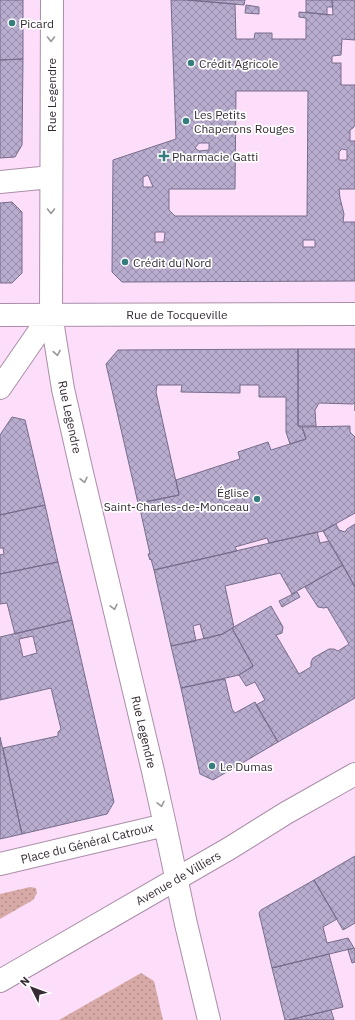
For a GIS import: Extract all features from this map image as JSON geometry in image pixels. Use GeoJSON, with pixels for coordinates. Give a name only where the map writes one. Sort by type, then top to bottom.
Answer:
{"type":"FeatureCollection","features":[{"type":"Feature","properties":{"kind":"street","name":"Rue Legendre"},"geometry":{"type":"LineString","coordinates":[[52,0],[50,314],[82,473],[165,825]]}},
{"type":"Feature","properties":{"kind":"street"},"geometry":{"type":"LineString","coordinates":[[0,182],[51,177]]}},
{"type":"Feature","properties":{"kind":"street"},"geometry":{"type":"LineString","coordinates":[[0,388],[50,314]]}},
{"type":"Feature","properties":{"kind":"street","name":"Rue de Tocqueville"},"geometry":{"type":"LineString","coordinates":[[0,315],[355,314]]}},
{"type":"Feature","properties":{"kind":"street","name":"Avenue de Villiers"},"geometry":{"type":"LineString","coordinates":[[0,981],[355,774]]}},
{"type":"Feature","properties":{"kind":"street","name":"Place du Général Catroux"},"geometry":{"type":"LineString","coordinates":[[0,864],[165,825],[186,924],[209,1020]]}},
{"type":"Feature","properties":{"kind":"shaded area"},"geometry":{"type":"Polygon","coordinates":[[[30,887],[36,888],[37,893],[33,900],[0,919],[0,894],[30,887]]]}},
{"type":"Feature","properties":{"kind":"shaded area"},"geometry":{"type":"Polygon","coordinates":[[[141,973],[154,981],[163,1020],[59,1020],[141,973]]]}},
{"type":"Feature","properties":{"kind":"building"},"geometry":{"type":"Polygon","coordinates":[[[0,0],[23,0],[23,59],[0,60],[0,0]]]}},
{"type":"Feature","properties":{"kind":"building"},"geometry":{"type":"Polygon","coordinates":[[[171,0],[235,4],[236,39],[254,39],[255,33],[272,33],[272,39],[306,39],[306,18],[299,17],[299,12],[333,15],[332,0],[355,0],[355,40],[342,39],[341,55],[332,56],[332,63],[341,63],[341,85],[355,85],[355,125],[350,130],[350,141],[355,141],[355,189],[339,189],[344,214],[343,222],[355,222],[355,281],[122,282],[112,272],[113,160],[176,139],[171,0]],[[236,91],[235,189],[169,189],[169,210],[175,216],[307,216],[308,91],[236,91]],[[199,143],[195,148],[199,151],[209,150],[209,143],[199,143]],[[342,149],[339,152],[339,160],[347,160],[347,150],[342,149]],[[148,175],[143,177],[143,187],[153,187],[148,175]],[[155,232],[155,242],[164,242],[165,232],[155,232]],[[303,240],[303,247],[315,247],[315,240],[303,240]]]}},
{"type":"Feature","properties":{"kind":"building"},"geometry":{"type":"Polygon","coordinates":[[[187,0],[245,0],[244,5],[187,0]]]}},
{"type":"Feature","properties":{"kind":"building"},"geometry":{"type":"Polygon","coordinates":[[[306,0],[332,0],[333,7],[327,7],[327,15],[306,12],[306,0]]]}},
{"type":"Feature","properties":{"kind":"building"},"geometry":{"type":"Polygon","coordinates":[[[246,5],[259,7],[259,14],[245,13],[246,5]]]}},
{"type":"Feature","properties":{"kind":"building"},"geometry":{"type":"Polygon","coordinates":[[[23,59],[22,145],[15,157],[0,158],[0,60],[23,59]]]}},
{"type":"Feature","properties":{"kind":"building"},"geometry":{"type":"Polygon","coordinates":[[[12,202],[22,212],[22,273],[12,283],[0,283],[0,203],[12,202]]]}},
{"type":"Feature","properties":{"kind":"building"},"geometry":{"type":"Polygon","coordinates":[[[298,349],[355,349],[355,402],[353,404],[319,403],[315,410],[316,426],[298,426],[298,349]]]}},
{"type":"Feature","properties":{"kind":"building"},"geometry":{"type":"Polygon","coordinates":[[[298,349],[298,426],[302,427],[306,439],[290,444],[286,432],[286,397],[259,397],[259,385],[240,385],[240,393],[181,392],[182,385],[157,385],[156,392],[179,495],[138,503],[106,364],[118,350],[298,349]]]}},
{"type":"Feature","properties":{"kind":"building"},"geometry":{"type":"Polygon","coordinates":[[[12,417],[25,420],[45,505],[0,515],[0,435],[12,417]]]}},
{"type":"Feature","properties":{"kind":"building","name":"Église Saint-Charles-de-Monceau"},"geometry":{"type":"Polygon","coordinates":[[[350,426],[350,432],[355,437],[355,513],[323,531],[269,543],[267,538],[235,547],[237,551],[154,570],[148,554],[150,554],[140,509],[138,509],[137,504],[179,495],[176,480],[240,459],[238,452],[268,442],[271,450],[306,439],[302,427],[350,426]]]}},
{"type":"Feature","properties":{"kind":"building"},"geometry":{"type":"Polygon","coordinates":[[[45,505],[58,562],[0,574],[0,555],[4,554],[3,548],[0,548],[0,515],[45,505]]]}},
{"type":"Feature","properties":{"kind":"building"},"geometry":{"type":"Polygon","coordinates":[[[336,524],[339,530],[345,532],[355,524],[355,587],[323,531],[336,524]]]}},
{"type":"Feature","properties":{"kind":"building"},"geometry":{"type":"Polygon","coordinates":[[[317,532],[320,543],[329,541],[343,565],[292,594],[280,573],[225,586],[234,627],[223,634],[204,639],[200,624],[193,626],[196,641],[171,646],[154,570],[317,532]]]}},
{"type":"Feature","properties":{"kind":"building"},"geometry":{"type":"Polygon","coordinates":[[[58,562],[72,620],[15,634],[7,603],[0,604],[0,574],[58,562]]]}},
{"type":"Feature","properties":{"kind":"building"},"geometry":{"type":"Polygon","coordinates":[[[343,565],[355,587],[355,698],[278,742],[256,705],[265,700],[255,682],[246,686],[239,675],[253,666],[232,628],[271,606],[283,627],[282,633],[276,635],[299,674],[311,667],[313,658],[329,649],[338,651],[349,644],[327,607],[318,607],[305,587],[343,565]]]}},
{"type":"Feature","properties":{"kind":"building"},"geometry":{"type":"Polygon","coordinates":[[[297,592],[300,597],[282,607],[279,601],[297,592]]]}},
{"type":"Feature","properties":{"kind":"building"},"geometry":{"type":"Polygon","coordinates":[[[72,620],[114,802],[107,814],[22,834],[3,748],[58,736],[58,732],[61,729],[51,688],[0,700],[0,637],[72,620]],[[33,636],[19,639],[23,657],[37,653],[33,636]]]}},
{"type":"Feature","properties":{"kind":"building"},"geometry":{"type":"Polygon","coordinates":[[[232,628],[253,666],[239,675],[181,688],[171,646],[223,634],[232,628]]]}},
{"type":"Feature","properties":{"kind":"building"},"geometry":{"type":"Polygon","coordinates":[[[225,679],[232,709],[235,713],[255,702],[278,742],[213,780],[200,774],[181,688],[225,679]]]}},
{"type":"Feature","properties":{"kind":"building"},"geometry":{"type":"Polygon","coordinates":[[[0,737],[22,834],[0,839],[0,737]]]}},
{"type":"Feature","properties":{"kind":"building"},"geometry":{"type":"Polygon","coordinates":[[[355,856],[355,923],[343,930],[314,880],[355,856]]]}},
{"type":"Feature","properties":{"kind":"building"},"geometry":{"type":"Polygon","coordinates":[[[314,880],[337,919],[323,927],[327,943],[348,938],[354,948],[272,968],[259,913],[261,910],[314,880]]]}},
{"type":"Feature","properties":{"kind":"building"},"geometry":{"type":"Polygon","coordinates":[[[354,948],[355,962],[352,963],[348,950],[354,948]]]}},
{"type":"Feature","properties":{"kind":"building"},"geometry":{"type":"Polygon","coordinates":[[[329,954],[343,1007],[285,1020],[272,968],[329,954]]]}},
{"type":"Feature","properties":{"kind":"building"},"geometry":{"type":"Polygon","coordinates":[[[331,1010],[334,1020],[289,1020],[331,1010]]]}},
{"type":"Feature","properties":{"kind":"place","name":"Picard"},"geometry":{"type":"Point","coordinates":[12,23]}},
{"type":"Feature","properties":{"kind":"place","name":"Crédit Agricole"},"geometry":{"type":"Point","coordinates":[191,63]}},
{"type":"Feature","properties":{"kind":"place","name":"Les Petits Chaperons Rouges"},"geometry":{"type":"Point","coordinates":[186,121]}},
{"type":"Feature","properties":{"kind":"place","name":"Pharmacie Gatti"},"geometry":{"type":"Point","coordinates":[164,156]}},
{"type":"Feature","properties":{"kind":"place","name":"Crédit du Nord"},"geometry":{"type":"Point","coordinates":[125,262]}},
{"type":"Feature","properties":{"kind":"place","name":"Église Saint-Charles-de-Monceau"},"geometry":{"type":"Point","coordinates":[257,499]}},
{"type":"Feature","properties":{"kind":"place","name":"Le Dumas"},"geometry":{"type":"Point","coordinates":[212,766]}}]}
